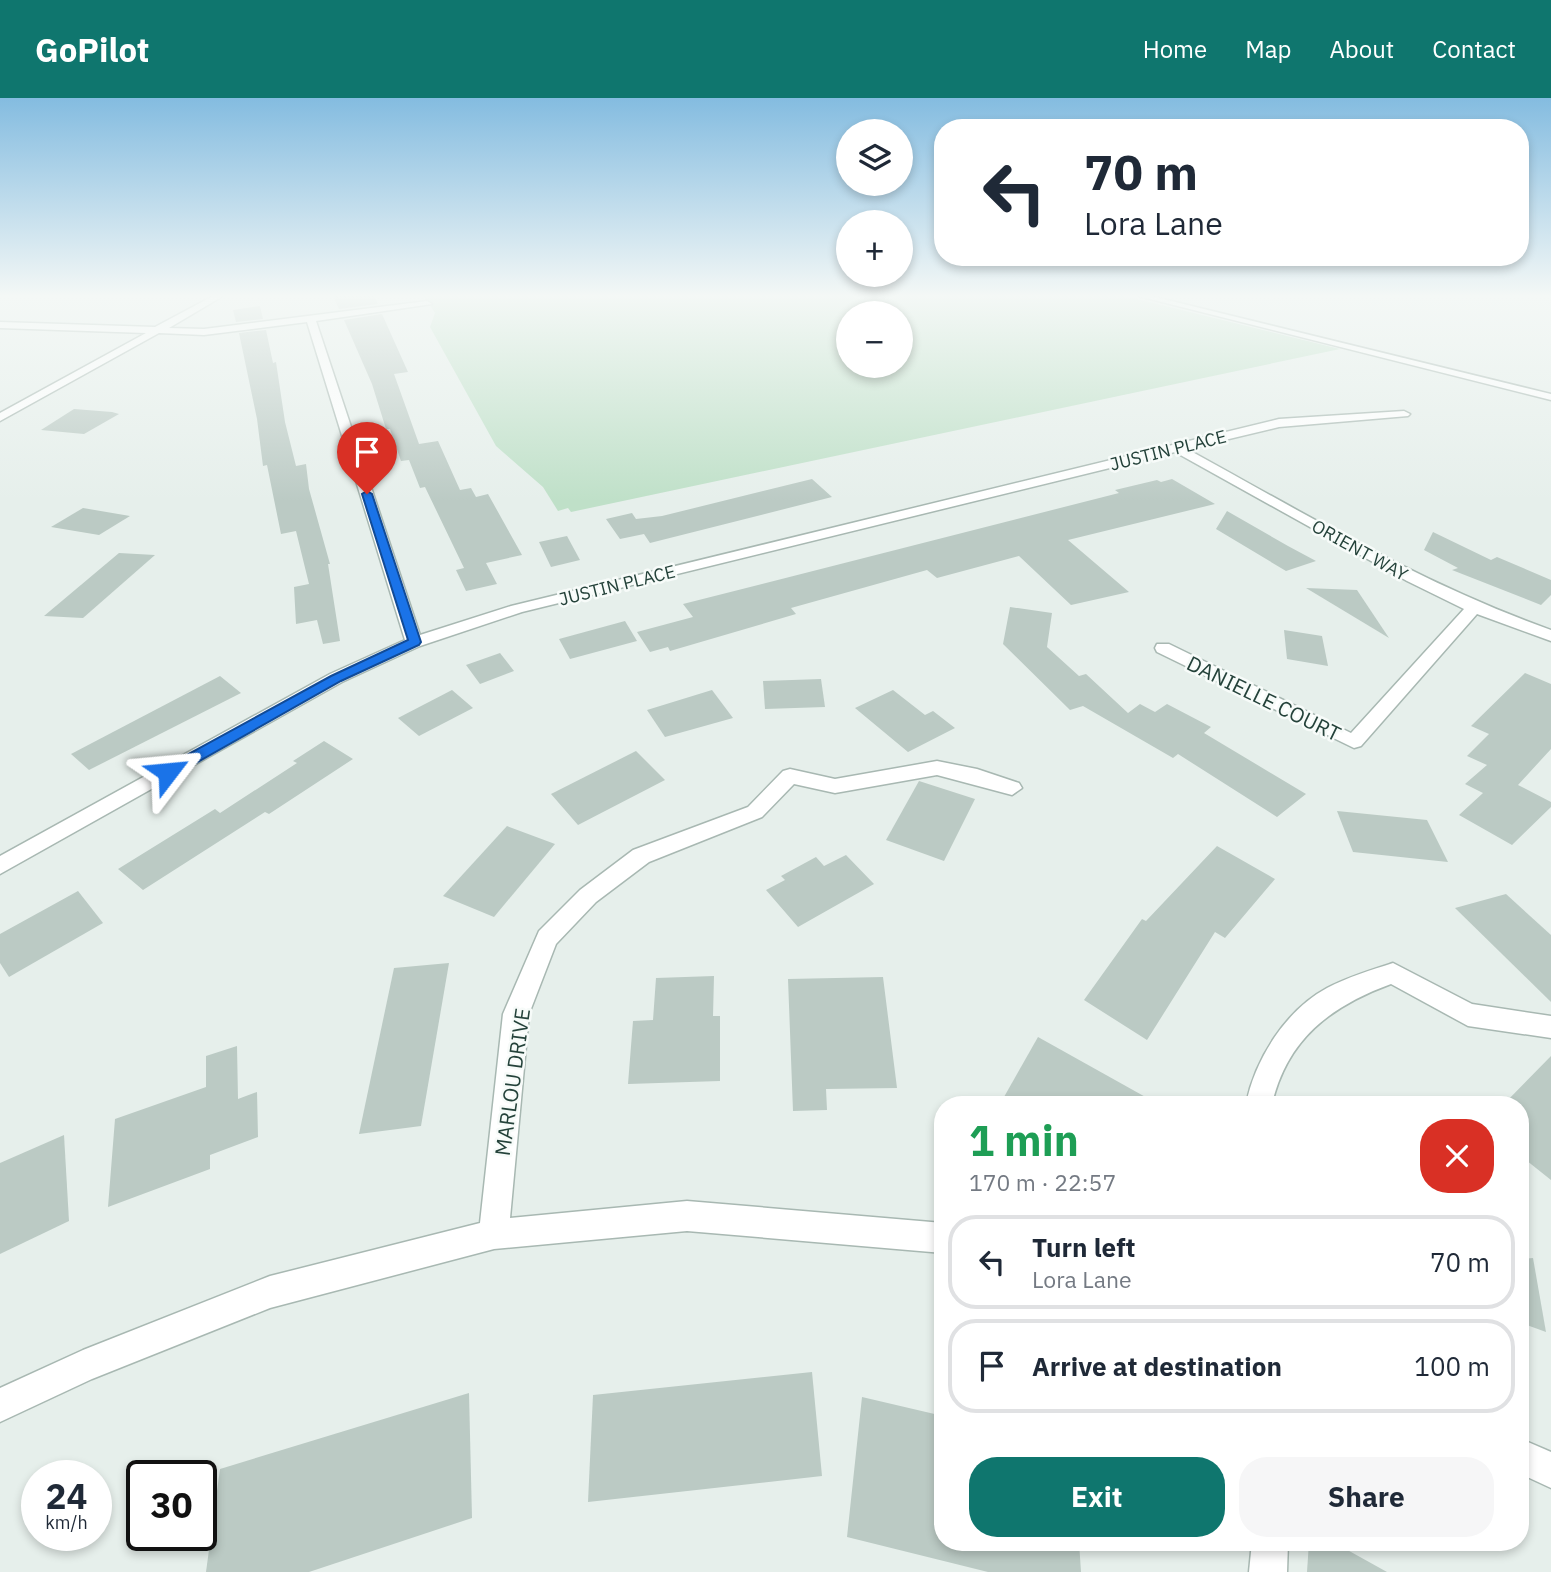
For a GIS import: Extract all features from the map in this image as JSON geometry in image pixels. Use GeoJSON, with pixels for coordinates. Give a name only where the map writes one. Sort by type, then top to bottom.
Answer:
{"type":"FeatureCollection","features":[{"type":"Feature","properties":{"kind":"street"},"geometry":{"type":"LineString","coordinates":[[0,418],[97,365]]}},
{"type":"Feature","properties":{"kind":"street"},"geometry":{"type":"LineString","coordinates":[[325,365],[414,642]]}},
{"type":"Feature","properties":{"kind":"street"},"geometry":{"type":"LineString","coordinates":[[1421,365],[1551,397]]}},
{"type":"Feature","properties":{"kind":"street","name":"JUSTIN PLACE"},"geometry":{"type":"LineString","coordinates":[[0,866],[336,678],[414,642],[517,610],[1279,423],[1404,414]]}},
{"type":"Feature","properties":{"kind":"street","name":"ORIENT WAY"},"geometry":{"type":"LineString","coordinates":[[1176,448],[1412,578],[1474,608],[1551,636]]}},
{"type":"Feature","properties":{"kind":"street","name":"DANIELLE COURT"},"geometry":{"type":"LineString","coordinates":[[1163,648],[1354,742],[1474,608]]}},
{"type":"Feature","properties":{"kind":"street","name":"MARLOU DRIVE"},"geometry":{"type":"LineString","coordinates":[[494,1234],[516,1014],[548,938],[588,896],[641,856],[755,812],[790,776],[835,786],[937,768],[977,776],[1012,788]]}},
{"type":"Feature","properties":{"kind":"street"},"geometry":{"type":"LineString","coordinates":[[1260,1096],[1283,1046],[1328,1000],[1393,973],[1468,1015],[1551,1027]]}},
{"type":"Feature","properties":{"kind":"street"},"geometry":{"type":"LineString","coordinates":[[0,1405],[83,1366],[270,1292],[494,1234],[687,1216],[934,1237]]}},
{"type":"Feature","properties":{"kind":"street"},"geometry":{"type":"LineString","coordinates":[[1529,1460],[1551,1470]]}},
{"type":"Feature","properties":{"kind":"street"},"geometry":{"type":"LineString","coordinates":[[1268,1572],[1269,1551]]}},
{"type":"Feature","properties":{"kind":"green space"},"geometry":{"type":"Polygon","coordinates":[[[451,365],[836,365],[836,378],[913,378],[913,365],[1266,365],[571,512],[568,508],[558,511],[543,487],[496,446],[451,365]]]}},
{"type":"Feature","properties":{"kind":"building"},"geometry":{"type":"Polygon","coordinates":[[[246,365],[276,365],[285,422],[296,466],[306,464],[309,489],[330,564],[340,641],[323,644],[317,620],[296,624],[294,587],[309,584],[296,531],[281,534],[267,465],[263,466],[246,365]]]}},
{"type":"Feature","properties":{"kind":"building"},"geometry":{"type":"Polygon","coordinates":[[[364,365],[405,365],[408,372],[394,374],[419,444],[438,441],[460,490],[471,488],[476,497],[488,494],[522,555],[486,563],[497,584],[466,591],[456,570],[464,568],[425,487],[420,488],[409,460],[401,461],[390,429],[386,429],[364,365]]]}},
{"type":"Feature","properties":{"kind":"building"},"geometry":{"type":"Polygon","coordinates":[[[74,409],[119,414],[84,434],[41,430],[74,409]]]}},
{"type":"Feature","properties":{"kind":"building"},"geometry":{"type":"Polygon","coordinates":[[[812,479],[832,497],[650,543],[644,534],[620,539],[606,519],[632,513],[636,519],[662,516],[812,479]]]}},
{"type":"Feature","properties":{"kind":"building"},"geometry":{"type":"Polygon","coordinates":[[[1172,479],[1215,504],[1068,540],[1129,592],[1071,605],[1019,556],[937,578],[927,570],[791,608],[796,614],[670,651],[668,647],[650,652],[637,632],[693,617],[683,604],[1119,493],[1115,490],[1172,479]]]}},
{"type":"Feature","properties":{"kind":"building"},"geometry":{"type":"Polygon","coordinates":[[[83,508],[130,516],[99,535],[51,527],[83,508]]]}},
{"type":"Feature","properties":{"kind":"building"},"geometry":{"type":"Polygon","coordinates":[[[1227,511],[1316,561],[1286,571],[1216,529],[1227,511]]]}},
{"type":"Feature","properties":{"kind":"building"},"geometry":{"type":"Polygon","coordinates":[[[1433,532],[1491,560],[1497,557],[1551,580],[1551,595],[1541,605],[1452,570],[1458,568],[1424,550],[1433,532]]]}},
{"type":"Feature","properties":{"kind":"building"},"geometry":{"type":"Polygon","coordinates":[[[567,536],[580,560],[551,567],[539,542],[567,536]]]}},
{"type":"Feature","properties":{"kind":"building"},"geometry":{"type":"Polygon","coordinates":[[[119,553],[155,555],[83,618],[44,616],[119,553]]]}},
{"type":"Feature","properties":{"kind":"building"},"geometry":{"type":"Polygon","coordinates":[[[1306,588],[1357,590],[1389,638],[1306,588]]]}},
{"type":"Feature","properties":{"kind":"building"},"geometry":{"type":"Polygon","coordinates":[[[1010,607],[1052,613],[1047,647],[1079,676],[1086,674],[1128,713],[1140,704],[1155,712],[1167,704],[1211,727],[1204,733],[1306,794],[1277,817],[1178,754],[1173,758],[1083,706],[1070,710],[1003,644],[1010,607]]]}},
{"type":"Feature","properties":{"kind":"building"},"geometry":{"type":"Polygon","coordinates":[[[625,621],[637,641],[570,659],[559,639],[625,621]]]}},
{"type":"Feature","properties":{"kind":"building"},"geometry":{"type":"Polygon","coordinates":[[[1284,630],[1322,636],[1328,666],[1287,659],[1284,630]]]}},
{"type":"Feature","properties":{"kind":"building"},"geometry":{"type":"Polygon","coordinates":[[[500,653],[514,671],[480,684],[466,665],[500,653]]]}},
{"type":"Feature","properties":{"kind":"building"},"geometry":{"type":"Polygon","coordinates":[[[1525,673],[1551,684],[1551,749],[1518,785],[1551,802],[1551,807],[1512,845],[1459,815],[1483,793],[1465,784],[1487,765],[1467,756],[1489,734],[1471,726],[1525,673]]]}},
{"type":"Feature","properties":{"kind":"building"},"geometry":{"type":"Polygon","coordinates":[[[220,676],[241,693],[89,770],[71,754],[220,676]]]}},
{"type":"Feature","properties":{"kind":"building"},"geometry":{"type":"Polygon","coordinates":[[[821,679],[825,707],[765,709],[763,681],[821,679]]]}},
{"type":"Feature","properties":{"kind":"building"},"geometry":{"type":"Polygon","coordinates":[[[452,690],[473,708],[419,736],[398,718],[452,690]]]}},
{"type":"Feature","properties":{"kind":"building"},"geometry":{"type":"Polygon","coordinates":[[[712,690],[733,718],[665,737],[647,710],[712,690]]]}},
{"type":"Feature","properties":{"kind":"building"},"geometry":{"type":"Polygon","coordinates":[[[893,690],[925,715],[933,711],[955,728],[908,752],[855,708],[893,690]]]}},
{"type":"Feature","properties":{"kind":"building"},"geometry":{"type":"Polygon","coordinates":[[[324,741],[353,759],[269,814],[265,812],[143,890],[118,869],[215,809],[220,813],[297,763],[293,761],[324,741]]]}},
{"type":"Feature","properties":{"kind":"building"},"geometry":{"type":"Polygon","coordinates":[[[636,751],[665,780],[578,825],[551,794],[636,751]]]}},
{"type":"Feature","properties":{"kind":"building"},"geometry":{"type":"Polygon","coordinates":[[[919,781],[975,799],[944,861],[886,840],[919,781]]]}},
{"type":"Feature","properties":{"kind":"building"},"geometry":{"type":"Polygon","coordinates":[[[1337,811],[1427,820],[1448,862],[1353,852],[1337,811]]]}},
{"type":"Feature","properties":{"kind":"building"},"geometry":{"type":"Polygon","coordinates":[[[507,826],[555,844],[494,917],[443,896],[507,826]]]}},
{"type":"Feature","properties":{"kind":"building"},"geometry":{"type":"Polygon","coordinates":[[[1217,846],[1275,879],[1225,938],[1215,932],[1147,1040],[1084,1000],[1142,919],[1146,921],[1217,846]]]}},
{"type":"Feature","properties":{"kind":"building"},"geometry":{"type":"Polygon","coordinates":[[[846,855],[874,884],[798,927],[766,890],[785,880],[781,876],[816,857],[824,866],[846,855]]]}},
{"type":"Feature","properties":{"kind":"building"},"geometry":{"type":"Polygon","coordinates":[[[78,891],[103,923],[9,977],[0,963],[0,934],[78,891]]]}},
{"type":"Feature","properties":{"kind":"building"},"geometry":{"type":"Polygon","coordinates":[[[1506,894],[1551,935],[1551,1002],[1455,908],[1506,894]]]}},
{"type":"Feature","properties":{"kind":"building"},"geometry":{"type":"Polygon","coordinates":[[[449,963],[421,1126],[359,1134],[394,968],[449,963]]]}},
{"type":"Feature","properties":{"kind":"building"},"geometry":{"type":"Polygon","coordinates":[[[714,976],[713,1016],[720,1016],[720,1081],[628,1084],[633,1021],[653,1020],[656,978],[714,976]]]}},
{"type":"Feature","properties":{"kind":"building"},"geometry":{"type":"Polygon","coordinates":[[[883,977],[897,1088],[826,1089],[827,1110],[793,1111],[788,979],[883,977]]]}},
{"type":"Feature","properties":{"kind":"building"},"geometry":{"type":"Polygon","coordinates":[[[1038,1037],[1144,1096],[1005,1096],[1038,1037]]]}},
{"type":"Feature","properties":{"kind":"building"},"geometry":{"type":"Polygon","coordinates":[[[237,1046],[238,1099],[257,1092],[258,1137],[210,1155],[210,1169],[108,1207],[115,1119],[206,1087],[206,1056],[237,1046]]]}},
{"type":"Feature","properties":{"kind":"building"},"geometry":{"type":"Polygon","coordinates":[[[1551,1056],[1551,1180],[1529,1162],[1529,1096],[1512,1096],[1551,1056]]]}},
{"type":"Feature","properties":{"kind":"building"},"geometry":{"type":"Polygon","coordinates":[[[64,1135],[69,1221],[0,1254],[0,1163],[64,1135]]]}},
{"type":"Feature","properties":{"kind":"building"},"geometry":{"type":"Polygon","coordinates":[[[1529,1258],[1533,1258],[1546,1332],[1529,1326],[1529,1258]]]}},
{"type":"Feature","properties":{"kind":"building"},"geometry":{"type":"Polygon","coordinates":[[[812,1372],[822,1476],[588,1502],[593,1395],[812,1372]]]}},
{"type":"Feature","properties":{"kind":"building"},"geometry":{"type":"Polygon","coordinates":[[[469,1393],[472,1518],[309,1572],[206,1572],[209,1551],[217,1551],[217,1491],[220,1469],[469,1393]]]}},
{"type":"Feature","properties":{"kind":"building"},"geometry":{"type":"Polygon","coordinates":[[[862,1397],[934,1414],[934,1551],[1080,1551],[1081,1572],[988,1572],[847,1537],[862,1397]]]}},
{"type":"Feature","properties":{"kind":"building"},"geometry":{"type":"Polygon","coordinates":[[[1308,1551],[1349,1551],[1387,1572],[1307,1572],[1308,1551]]]}},
{"type":"Feature","properties":{"kind":"route"},"geometry":{"type":"LineString","coordinates":[[168,772],[336,678],[414,642],[367,494]]}}]}
